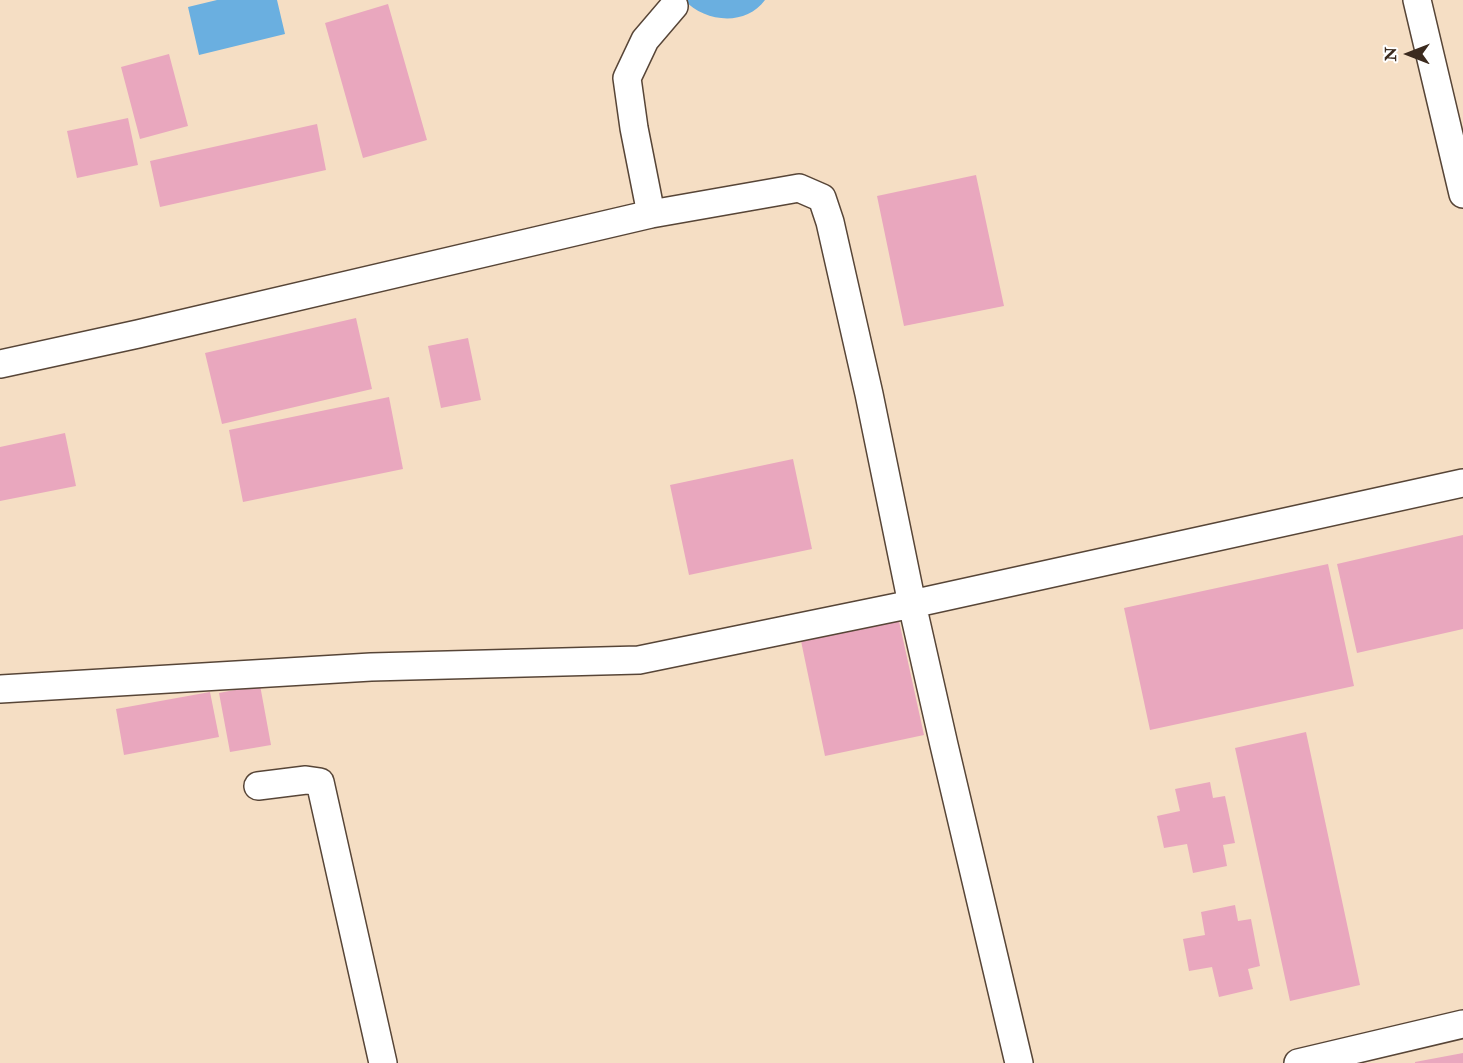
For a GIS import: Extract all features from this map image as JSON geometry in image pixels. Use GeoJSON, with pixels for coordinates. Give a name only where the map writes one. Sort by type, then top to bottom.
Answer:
{"type":"FeatureCollection","features":[{"type":"Feature","properties":{"kind":"lane"},"geometry":{"type":"LineString","coordinates":[[1417,0],[1463,194]]}},
{"type":"Feature","properties":{"kind":"lane"},"geometry":{"type":"LineString","coordinates":[[651,214],[627,78],[645,40],[674,6]]}},
{"type":"Feature","properties":{"kind":"lane"},"geometry":{"type":"LineString","coordinates":[[0,364],[651,214],[799,188],[822,198],[830,222],[869,394],[949,769],[1019,1063]]}},
{"type":"Feature","properties":{"kind":"lane"},"geometry":{"type":"LineString","coordinates":[[0,689],[371,667],[639,660],[912,604],[1463,483]]}},
{"type":"Feature","properties":{"kind":"lane"},"geometry":{"type":"LineString","coordinates":[[258,786],[306,780],[320,782],[383,1063]]}},
{"type":"Feature","properties":{"kind":"lane"},"geometry":{"type":"LineString","coordinates":[[1298,1063],[1463,1024]]}},
{"type":"Feature","properties":{"kind":"water"},"geometry":{"type":"Polygon","coordinates":[[[217,0],[277,0],[285,34],[199,55],[188,7],[217,0]]]}},
{"type":"Feature","properties":{"kind":"water"},"geometry":{"type":"Polygon","coordinates":[[[684,0],[765,0],[757,9],[747,14],[736,18],[725,18],[703,13],[684,0]]]}},
{"type":"Feature","properties":{"kind":"building"},"geometry":{"type":"Polygon","coordinates":[[[388,4],[427,140],[363,158],[325,23],[388,4]]]}},
{"type":"Feature","properties":{"kind":"building"},"geometry":{"type":"Polygon","coordinates":[[[169,54],[188,126],[140,139],[121,67],[169,54]]]}},
{"type":"Feature","properties":{"kind":"building"},"geometry":{"type":"Polygon","coordinates":[[[128,118],[138,165],[77,178],[67,131],[128,118]]]}},
{"type":"Feature","properties":{"kind":"building"},"geometry":{"type":"Polygon","coordinates":[[[317,124],[326,170],[160,207],[150,161],[317,124]]]}},
{"type":"Feature","properties":{"kind":"building"},"geometry":{"type":"Polygon","coordinates":[[[976,175],[1004,306],[904,326],[877,196],[976,175]]]}},
{"type":"Feature","properties":{"kind":"building"},"geometry":{"type":"Polygon","coordinates":[[[356,318],[372,389],[222,424],[205,353],[356,318]]]}},
{"type":"Feature","properties":{"kind":"building"},"geometry":{"type":"Polygon","coordinates":[[[468,338],[481,400],[441,408],[428,346],[468,338]]]}},
{"type":"Feature","properties":{"kind":"building"},"geometry":{"type":"Polygon","coordinates":[[[389,397],[403,469],[243,502],[229,430],[389,397]]]}},
{"type":"Feature","properties":{"kind":"building"},"geometry":{"type":"Polygon","coordinates":[[[65,433],[76,486],[0,501],[0,447],[65,433]]]}},
{"type":"Feature","properties":{"kind":"building"},"geometry":{"type":"Polygon","coordinates":[[[793,459],[812,549],[689,575],[670,485],[793,459]]]}},
{"type":"Feature","properties":{"kind":"building"},"geometry":{"type":"Polygon","coordinates":[[[1463,535],[1463,629],[1357,653],[1337,564],[1463,535]]]}},
{"type":"Feature","properties":{"kind":"building"},"geometry":{"type":"Polygon","coordinates":[[[1328,564],[1354,686],[1150,730],[1124,608],[1328,564]]]}},
{"type":"Feature","properties":{"kind":"building"},"geometry":{"type":"Polygon","coordinates":[[[899,621],[924,735],[825,756],[801,641],[899,621]]]}},
{"type":"Feature","properties":{"kind":"building"},"geometry":{"type":"Polygon","coordinates":[[[260,685],[271,745],[230,752],[219,693],[260,685]]]}},
{"type":"Feature","properties":{"kind":"building"},"geometry":{"type":"Polygon","coordinates":[[[210,692],[219,737],[124,755],[116,709],[210,692]]]}},
{"type":"Feature","properties":{"kind":"building"},"geometry":{"type":"Polygon","coordinates":[[[1306,732],[1360,985],[1290,1001],[1235,748],[1306,732]]]}},
{"type":"Feature","properties":{"kind":"building"},"geometry":{"type":"Polygon","coordinates":[[[1210,782],[1213,798],[1225,796],[1235,843],[1223,845],[1227,866],[1193,873],[1187,844],[1164,848],[1157,816],[1180,811],[1175,789],[1210,782]]]}},
{"type":"Feature","properties":{"kind":"building"},"geometry":{"type":"Polygon","coordinates":[[[1235,905],[1238,921],[1251,919],[1260,966],[1248,969],[1253,989],[1219,997],[1212,967],[1189,971],[1183,939],[1205,935],[1201,912],[1235,905]]]}},
{"type":"Feature","properties":{"kind":"building"},"geometry":{"type":"Polygon","coordinates":[[[1463,1053],[1463,1063],[1415,1063],[1415,1062],[1463,1053]]]}}]}
